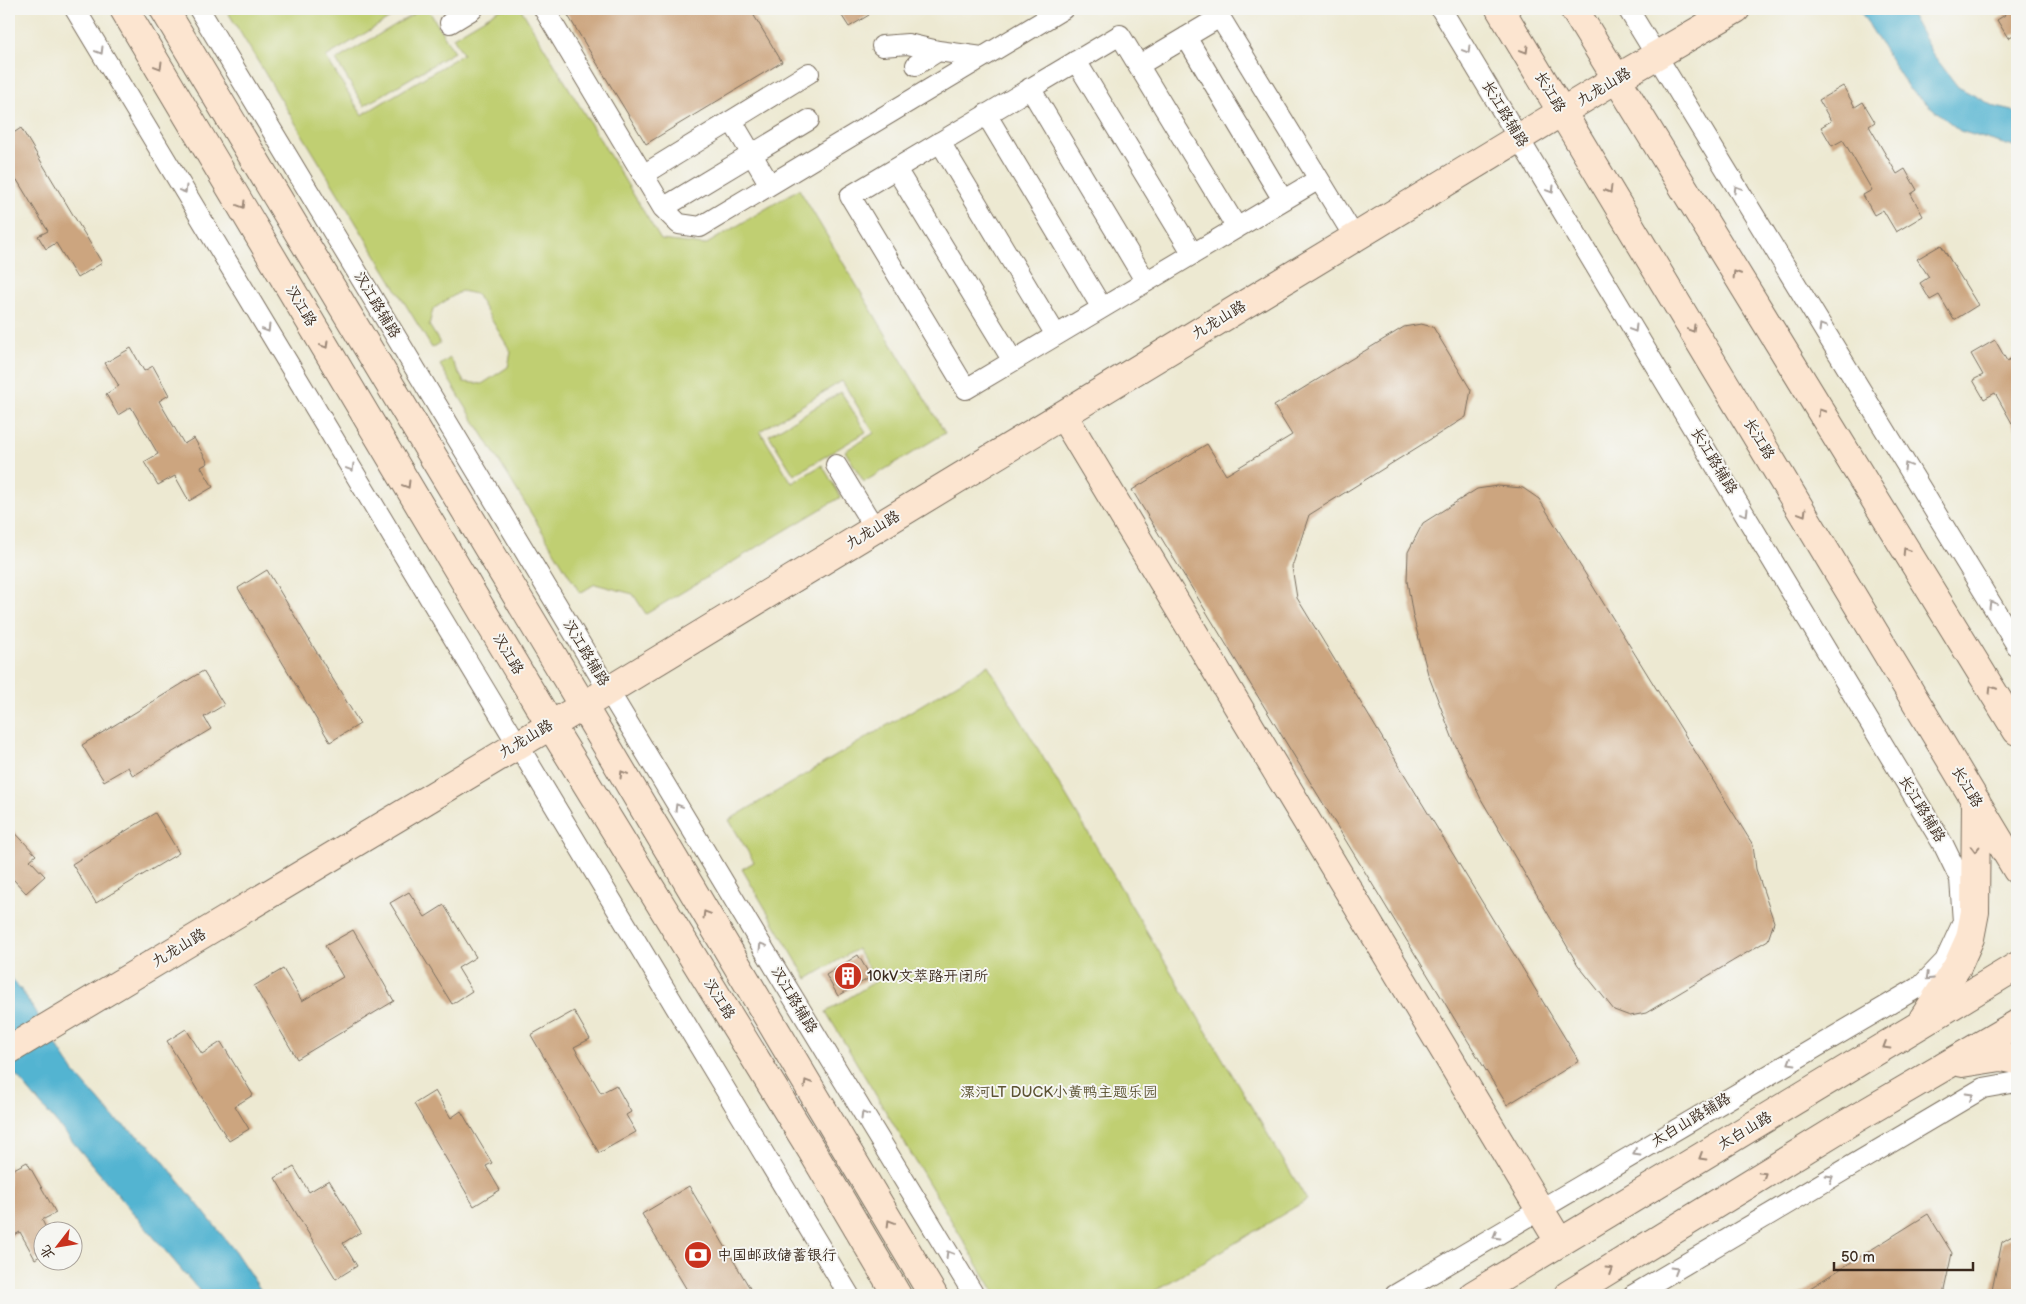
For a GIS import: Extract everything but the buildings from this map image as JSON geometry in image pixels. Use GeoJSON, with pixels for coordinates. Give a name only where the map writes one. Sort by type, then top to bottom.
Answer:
{"type":"FeatureCollection","features":[{"type":"Feature","properties":{"kind":"street"},"geometry":{"type":"LineString","coordinates":[[75,9],[849,1295]]}},
{"type":"Feature","properties":{"kind":"street","name":"汉江路"},"geometry":{"type":"LineString","coordinates":[[124,9],[550,725],[812,1151],[897,1295]]}},
{"type":"Feature","properties":{"kind":"street"},"geometry":{"type":"LineString","coordinates":[[164,9],[583,706],[933,1295]]}},
{"type":"Feature","properties":{"kind":"street","name":"汉江路辅路"},"geometry":{"type":"LineString","coordinates":[[199,9],[974,1295]]}},
{"type":"Feature","properties":{"kind":"street"},"geometry":{"type":"LineString","coordinates":[[450,23],[473,9]]}},
{"type":"Feature","properties":{"kind":"street"},"geometry":{"type":"LineString","coordinates":[[544,9],[663,208],[679,224],[700,227],[1063,9]]}},
{"type":"Feature","properties":{"kind":"street","name":"长江路辅路"},"geometry":{"type":"LineString","coordinates":[[1442,9],[1944,846],[1960,879],[1964,922]]}},
{"type":"Feature","properties":{"kind":"street","name":"长江路"},"geometry":{"type":"LineString","coordinates":[[1500,9],[2017,870]]}},
{"type":"Feature","properties":{"kind":"street"},"geometry":{"type":"LineString","coordinates":[[1574,9],[2017,731]]}},
{"type":"Feature","properties":{"kind":"street"},"geometry":{"type":"LineString","coordinates":[[1628,9],[2017,646]]}},
{"type":"Feature","properties":{"kind":"street","name":"九龙山路"},"geometry":{"type":"LineString","coordinates":[[9,1050],[609,691],[1616,79],[1736,9]]}},
{"type":"Feature","properties":{"kind":"street"},"geometry":{"type":"LineString","coordinates":[[1139,65],[1186,37],[1218,13],[1355,238]]}},
{"type":"Feature","properties":{"kind":"street"},"geometry":{"type":"LineString","coordinates":[[1237,228],[1120,35],[850,196],[966,389],[1056,335],[1146,282],[1237,228],[1283,200],[1319,179]]}},
{"type":"Feature","properties":{"kind":"street"},"geometry":{"type":"LineString","coordinates":[[1186,37],[1283,200]]}},
{"type":"Feature","properties":{"kind":"street"},"geometry":{"type":"LineString","coordinates":[[882,46],[908,44],[938,51],[982,57]]}},
{"type":"Feature","properties":{"kind":"street"},"geometry":{"type":"LineString","coordinates":[[916,65],[938,51]]}},
{"type":"Feature","properties":{"kind":"street"},"geometry":{"type":"LineString","coordinates":[[1076,61],[1193,254]]}},
{"type":"Feature","properties":{"kind":"street"},"geometry":{"type":"LineString","coordinates":[[644,175],[809,73]]}},
{"type":"Feature","properties":{"kind":"street"},"geometry":{"type":"LineString","coordinates":[[1030,88],[1146,282]]}},
{"type":"Feature","properties":{"kind":"street"},"geometry":{"type":"LineString","coordinates":[[986,114],[1102,308]]}},
{"type":"Feature","properties":{"kind":"street"},"geometry":{"type":"LineString","coordinates":[[663,208],[809,120]]}},
{"type":"Feature","properties":{"kind":"street"},"geometry":{"type":"LineString","coordinates":[[732,121],[770,185]]}},
{"type":"Feature","properties":{"kind":"street"},"geometry":{"type":"LineString","coordinates":[[940,142],[1056,335]]}},
{"type":"Feature","properties":{"kind":"street"},"geometry":{"type":"LineString","coordinates":[[896,169],[1013,361]]}},
{"type":"Feature","properties":{"kind":"street"},"geometry":{"type":"LineString","coordinates":[[1063,415],[1560,1243]]}},
{"type":"Feature","properties":{"kind":"street"},"geometry":{"type":"LineString","coordinates":[[836,465],[875,529]]}},
{"type":"Feature","properties":{"kind":"street"},"geometry":{"type":"LineString","coordinates":[[1919,1025],[1957,967],[1970,938],[1975,912],[1976,801]]}},
{"type":"Feature","properties":{"kind":"street","name":"太白山路辅路"},"geometry":{"type":"LineString","coordinates":[[1395,1295],[1922,985],[1945,961],[1964,922]]}},
{"type":"Feature","properties":{"kind":"street","name":"太白山路"},"geometry":{"type":"LineString","coordinates":[[1473,1295],[2017,966]]}},
{"type":"Feature","properties":{"kind":"street"},"geometry":{"type":"LineString","coordinates":[[1578,1293],[1848,1123],[2017,1024]]}},
{"type":"Feature","properties":{"kind":"street"},"geometry":{"type":"LineString","coordinates":[[1946,1066],[2001,1057],[2017,1060]]}},
{"type":"Feature","properties":{"kind":"street"},"geometry":{"type":"LineString","coordinates":[[1633,1295],[1983,1088],[2017,1082]]}},
{"type":"Feature","properties":{"kind":"green space"},"geometry":{"type":"Polygon","coordinates":[[[226,9],[405,9],[326,57],[362,115],[463,54],[453,37],[500,9],[521,9],[661,240],[705,245],[799,189],[945,433],[864,482],[845,451],[874,433],[842,381],[760,431],[792,483],[822,465],[841,497],[646,614],[633,594],[595,584],[580,593],[440,365],[450,358],[464,382],[482,384],[508,367],[511,352],[476,294],[461,291],[433,309],[429,325],[440,343],[432,348],[226,9]]]}},
{"type":"Feature","properties":{"kind":"green space"},"geometry":{"type":"Polygon","coordinates":[[[422,9],[428,9],[454,52],[364,106],[336,60],[422,9]]]}},
{"type":"Feature","properties":{"kind":"green space"},"geometry":{"type":"Polygon","coordinates":[[[841,392],[866,432],[794,475],[769,435],[841,392]]]}},
{"type":"Feature","properties":{"kind":"green space","name":"漯河LT DUCK小黄鸭主题乐园"},"geometry":{"type":"Polygon","coordinates":[[[988,665],[1307,1200],[1148,1295],[996,1295],[826,1012],[876,981],[857,949],[807,979],[742,869],[754,862],[729,820],[988,665]]]}},
{"type":"Feature","properties":{"kind":"water"},"geometry":{"type":"Polygon","coordinates":[[[1859,9],[1908,9],[1932,53],[1958,87],[1996,107],[2017,112],[2017,148],[1960,131],[1909,89],[1859,9]]]}},
{"type":"Feature","properties":{"kind":"water"},"geometry":{"type":"Polygon","coordinates":[[[9,975],[22,991],[73,1071],[115,1119],[152,1147],[234,1250],[264,1295],[203,1295],[9,1067],[9,975]]]}},
{"type":"Feature","properties":{"kind":"place","name":"10kV文萃路开闭所"},"geometry":{"type":"Point","coordinates":[848,976]}},
{"type":"Feature","properties":{"kind":"place","name":"中国邮政储蓄银行"},"geometry":{"type":"Point","coordinates":[698,1255]}}]}
